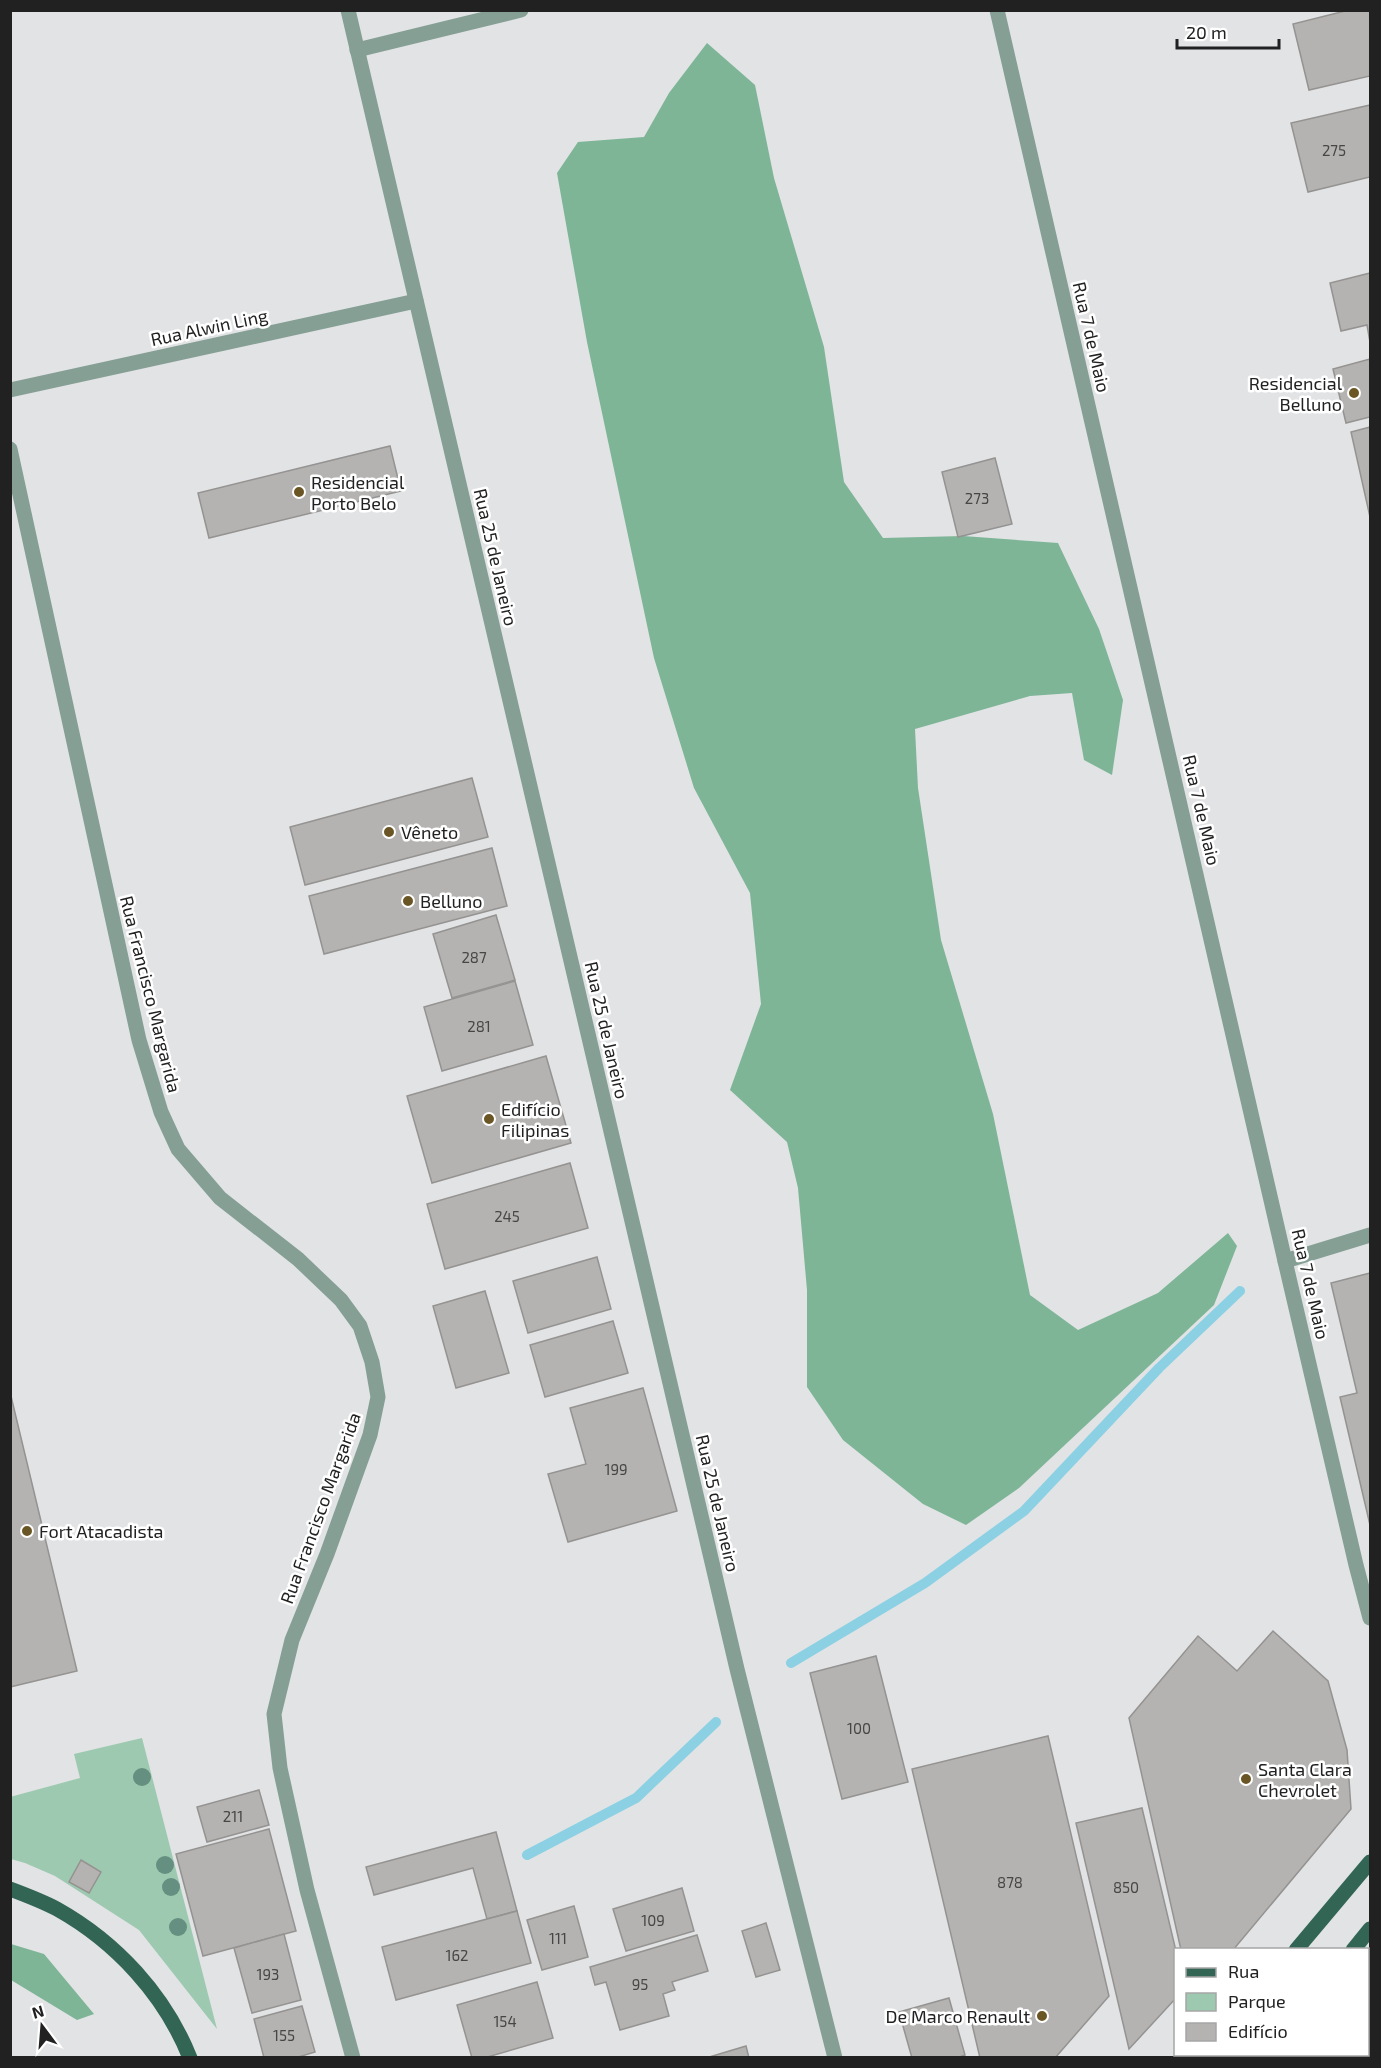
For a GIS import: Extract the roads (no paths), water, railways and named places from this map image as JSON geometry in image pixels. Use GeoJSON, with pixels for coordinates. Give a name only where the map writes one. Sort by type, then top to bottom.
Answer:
{"type":"FeatureCollection","features":[{"type":"Feature","properties":{"kind":"main road"},"geometry":{"type":"LineString","coordinates":[[1298,1948],[1371,1862]]}},
{"type":"Feature","properties":{"kind":"main road"},"geometry":{"type":"LineString","coordinates":[[10,1889],[57,1909],[98,1936],[154,1992],[180,2033],[190,2058]]}},
{"type":"Feature","properties":{"kind":"main road"},"geometry":{"type":"LineString","coordinates":[[1355,1948],[1371,1929]]}},
{"type":"Feature","properties":{"kind":"street","name":"Rua 25 de Janeiro"},"geometry":{"type":"LineString","coordinates":[[348,10],[737,1669],[835,2058]]}},
{"type":"Feature","properties":{"kind":"street"},"geometry":{"type":"LineString","coordinates":[[357,50],[521,10]]}},
{"type":"Feature","properties":{"kind":"street","name":"Rua 7 de Maio"},"geometry":{"type":"LineString","coordinates":[[997,10],[1285,1261],[1356,1565],[1371,1618]]}},
{"type":"Feature","properties":{"kind":"street","name":"Rua Alwin Ling"},"geometry":{"type":"LineString","coordinates":[[10,390],[416,301]]}},
{"type":"Feature","properties":{"kind":"street","name":"Rua Francisco Margarida"},"geometry":{"type":"LineString","coordinates":[[10,449],[139,1040],[161,1112],[178,1149],[220,1198],[298,1260],[341,1300],[360,1326],[372,1362],[378,1397],[370,1435],[327,1554],[292,1640],[274,1714],[280,1768],[307,1890],[353,2058]]}},
{"type":"Feature","properties":{"kind":"street"},"geometry":{"type":"LineString","coordinates":[[1285,1261],[1371,1235]]}},
{"type":"Feature","properties":{"kind":"waterway"},"geometry":{"type":"LineString","coordinates":[[791,1663],[925,1583],[1024,1511],[1159,1368],[1240,1291]]}},
{"type":"Feature","properties":{"kind":"waterway"},"geometry":{"type":"LineString","coordinates":[[527,1855],[636,1798],[716,1722]]}},
{"type":"Feature","properties":{"kind":"place","name":"Residencial Belluno"},"geometry":{"type":"Point","coordinates":[1354,393]}},
{"type":"Feature","properties":{"kind":"place","name":"Residencial Porto Belo"},"geometry":{"type":"Point","coordinates":[299,492]}},
{"type":"Feature","properties":{"kind":"place","name":"Vêneto"},"geometry":{"type":"Point","coordinates":[389,832]}},
{"type":"Feature","properties":{"kind":"place","name":"Belluno"},"geometry":{"type":"Point","coordinates":[408,901]}},
{"type":"Feature","properties":{"kind":"place","name":"Edifício Filipinas"},"geometry":{"type":"Point","coordinates":[489,1119]}},
{"type":"Feature","properties":{"kind":"place","name":"Fort Atacadista"},"geometry":{"type":"Point","coordinates":[27,1531]}},
{"type":"Feature","properties":{"kind":"place","name":"Santa Clara Chevrolet"},"geometry":{"type":"Point","coordinates":[1246,1779]}},
{"type":"Feature","properties":{"kind":"place","name":"De Marco Renault"},"geometry":{"type":"Point","coordinates":[1042,2016]}}]}
